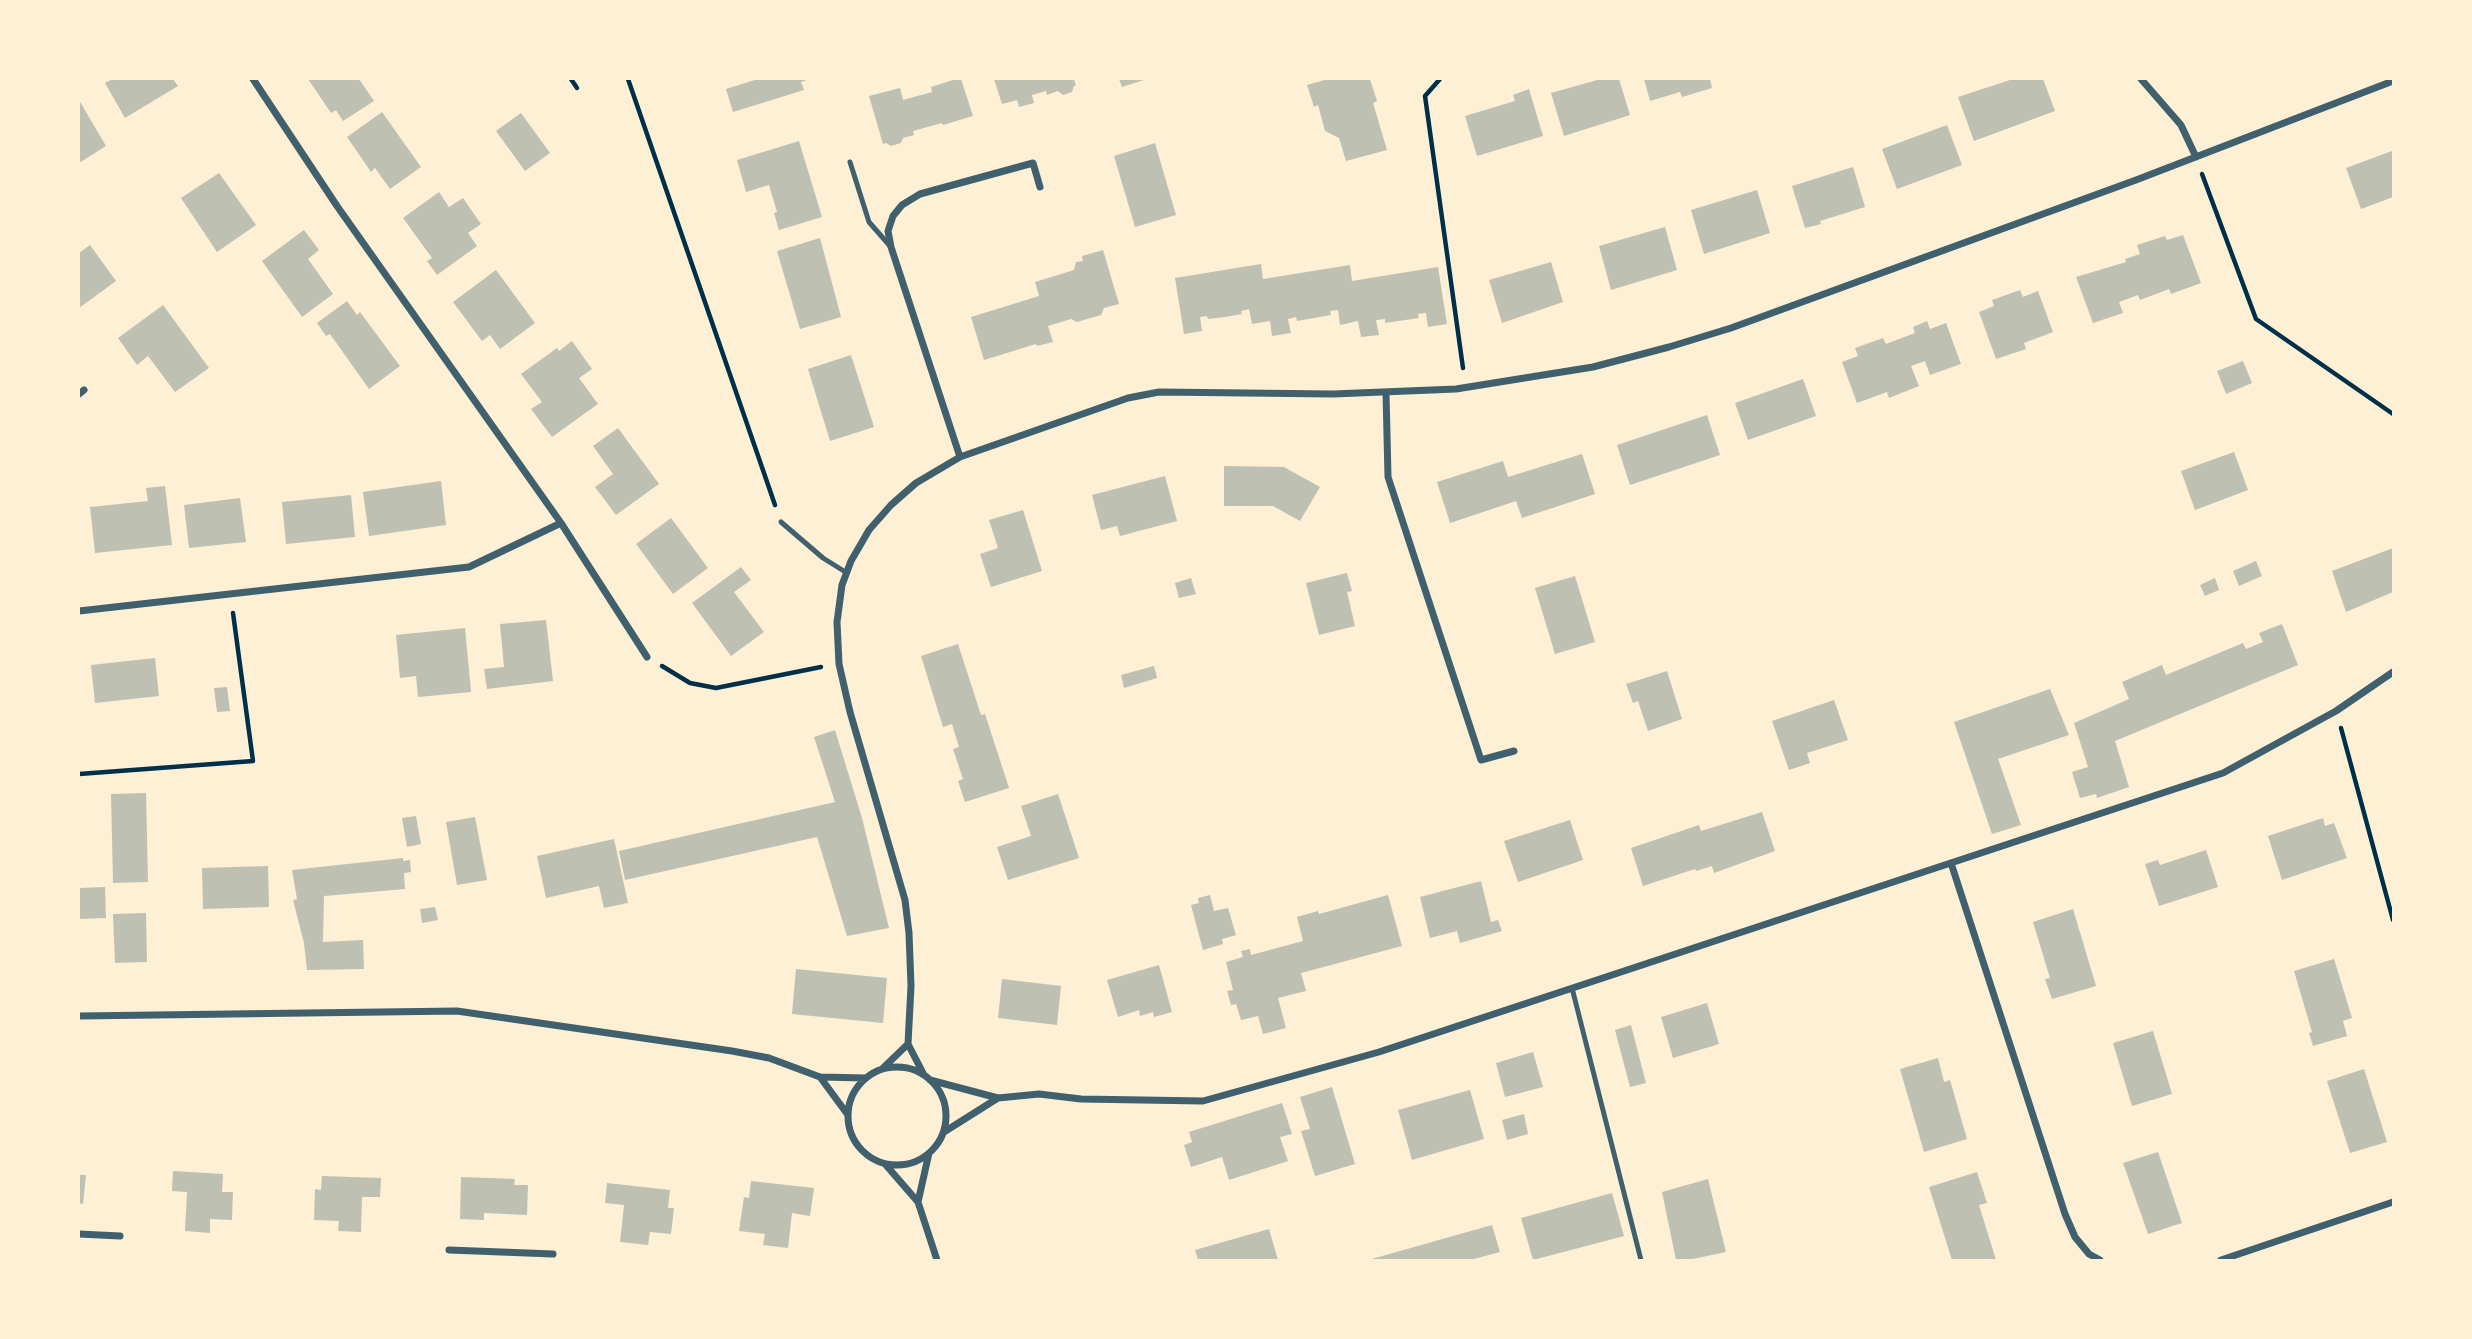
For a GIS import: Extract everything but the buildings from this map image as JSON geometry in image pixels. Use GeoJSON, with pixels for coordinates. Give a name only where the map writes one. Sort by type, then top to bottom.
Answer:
{"type":"FeatureCollection","features":[{"type":"Feature","properties":{"kind":"street"},"geometry":{"type":"LineString","coordinates":[[253,79],[337,206],[561,523],[647,657]]}},
{"type":"Feature","properties":{"kind":"street"},"geometry":{"type":"LineString","coordinates":[[2141,79],[2180,125],[2196,157]]}},
{"type":"Feature","properties":{"kind":"street"},"geometry":{"type":"LineString","coordinates":[[908,1044],[882,1069],[866,1078],[856,1088],[848,1115],[850,1131],[858,1146],[870,1157],[885,1164],[901,1166],[916,1162],[938,1143],[944,1132],[945,1104],[908,1044],[911,986],[905,900],[850,712],[839,664],[836,622],[842,585],[851,561],[869,530],[891,505],[916,483],[960,457],[1128,398],[1159,392],[1386,393],[1456,389],[1593,367],[1670,347],[1731,328],[2196,157],[2393,80]]}},
{"type":"Feature","properties":{"kind":"street"},"geometry":{"type":"LineString","coordinates":[[960,457],[891,247],[888,231],[892,216],[902,205],[920,194],[1033,163],[1040,187]]}},
{"type":"Feature","properties":{"kind":"street"},"geometry":{"type":"LineString","coordinates":[[1386,393],[1388,477],[1481,760],[1514,751]]}},
{"type":"Feature","properties":{"kind":"street"},"geometry":{"type":"LineString","coordinates":[[79,611],[469,567],[561,523]]}},
{"type":"Feature","properties":{"kind":"street"},"geometry":{"type":"LineString","coordinates":[[882,1069],[911,1069],[927,1077],[998,1098],[1039,1094],[1081,1099],[1203,1101],[1379,1052],[2223,772],[2336,711],[2393,672]]}},
{"type":"Feature","properties":{"kind":"street"},"geometry":{"type":"LineString","coordinates":[[1951,863],[2065,1214],[2075,1237],[2089,1254],[2100,1260]]}},
{"type":"Feature","properties":{"kind":"street"},"geometry":{"type":"LineString","coordinates":[[79,1016],[457,1011],[733,1051],[769,1058],[820,1077],[866,1078]]}},
{"type":"Feature","properties":{"kind":"street"},"geometry":{"type":"LineString","coordinates":[[820,1077],[848,1115]]}},
{"type":"Feature","properties":{"kind":"street"},"geometry":{"type":"LineString","coordinates":[[944,1132],[998,1098]]}},
{"type":"Feature","properties":{"kind":"street"},"geometry":{"type":"LineString","coordinates":[[918,1202],[929,1153]]}},
{"type":"Feature","properties":{"kind":"street"},"geometry":{"type":"LineString","coordinates":[[885,1164],[918,1202],[937,1260]]}},
{"type":"Feature","properties":{"kind":"street"},"geometry":{"type":"LineString","coordinates":[[2221,1260],[2393,1202]]}},
{"type":"Feature","properties":{"kind":"street"},"geometry":{"type":"LineString","coordinates":[[79,1234],[120,1236]]}},
{"type":"Feature","properties":{"kind":"street"},"geometry":{"type":"LineString","coordinates":[[449,1250],[553,1254]]}},
{"type":"Feature","properties":{"kind":"street"},"geometry":{"type":"LineString","coordinates":[[501,1251],[502,1260]]}},
{"type":"Feature","properties":{"kind":"lane"},"geometry":{"type":"LineString","coordinates":[[850,162],[869,222],[891,247]]}},
{"type":"Feature","properties":{"kind":"lane"},"geometry":{"type":"LineString","coordinates":[[781,522],[823,558],[847,573]]}},
{"type":"Feature","properties":{"kind":"lane"},"geometry":{"type":"LineString","coordinates":[[1572,988],[1641,1260]]}},
{"type":"Feature","properties":{"kind":"path"},"geometry":{"type":"LineString","coordinates":[[571,79],[577,88]]}},
{"type":"Feature","properties":{"kind":"path"},"geometry":{"type":"LineString","coordinates":[[628,79],[781,522]]}},
{"type":"Feature","properties":{"kind":"path"},"geometry":{"type":"LineString","coordinates":[[1440,79],[1426,96],[1464,373],[1489,384]]}},
{"type":"Feature","properties":{"kind":"path"},"geometry":{"type":"LineString","coordinates":[[2196,157],[2256,319],[2393,414]]}},
{"type":"Feature","properties":{"kind":"path"},"geometry":{"type":"LineString","coordinates":[[79,774],[253,761],[230,592]]}},
{"type":"Feature","properties":{"kind":"path"},"geometry":{"type":"LineString","coordinates":[[647,657],[690,683],[716,688],[839,664]]}},
{"type":"Feature","properties":{"kind":"path"},"geometry":{"type":"LineString","coordinates":[[2336,711],[2393,920]]}}]}
